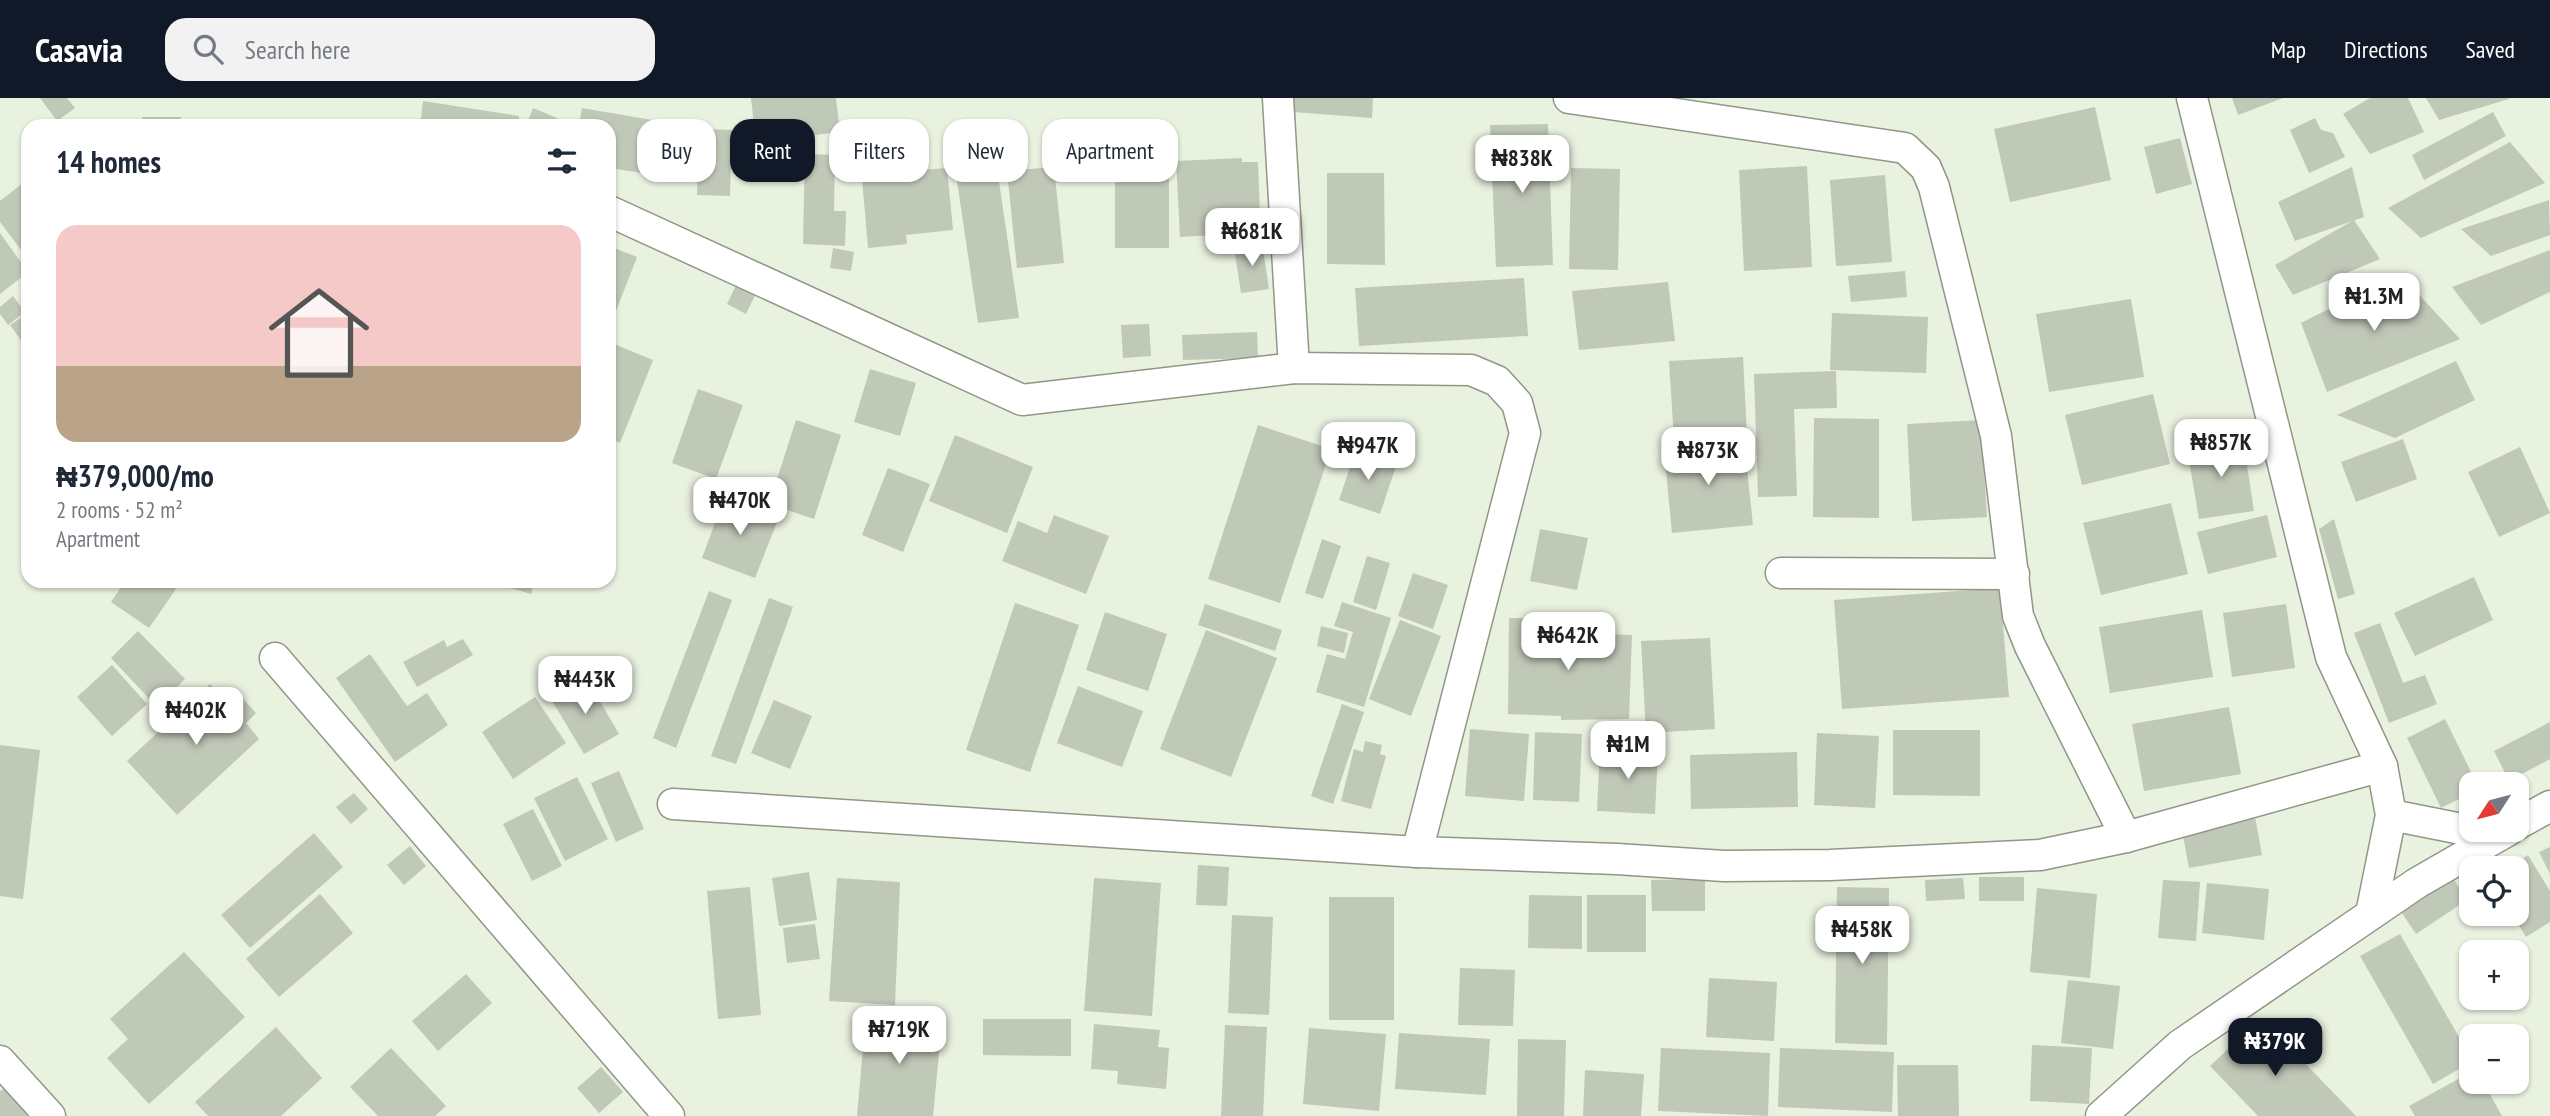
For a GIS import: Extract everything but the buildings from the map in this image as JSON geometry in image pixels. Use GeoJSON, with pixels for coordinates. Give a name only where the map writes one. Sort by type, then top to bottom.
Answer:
{"type":"FeatureCollection","features":[{"type":"Feature","properties":{"kind":"street"},"geometry":{"type":"LineString","coordinates":[[1278,98],[1294,368]]}},
{"type":"Feature","properties":{"kind":"street"},"geometry":{"type":"LineString","coordinates":[[1569,98],[1905,148],[1926,168],[1934,187],[1996,436],[2018,616],[2030,646],[2126,837]]}},
{"type":"Feature","properties":{"kind":"street"},"geometry":{"type":"LineString","coordinates":[[2192,98],[2331,657],[2382,766],[2391,815],[2371,914]]}},
{"type":"Feature","properties":{"kind":"street"},"geometry":{"type":"LineString","coordinates":[[616,214],[1021,400],[1294,368],[1471,370],[1497,381],[1517,403],[1525,433],[1417,852]]}},
{"type":"Feature","properties":{"kind":"street"},"geometry":{"type":"LineString","coordinates":[[1781,573],[2014,574]]}},
{"type":"Feature","properties":{"kind":"street"},"geometry":{"type":"LineString","coordinates":[[275,658],[669,1116]]}},
{"type":"Feature","properties":{"kind":"street"},"geometry":{"type":"LineString","coordinates":[[673,804],[1417,852],[1617,859],[1724,866],[1830,865],[2040,855],[2126,837],[2382,766]]}},
{"type":"Feature","properties":{"kind":"street"},"geometry":{"type":"LineString","coordinates":[[2529,818],[2550,806]]}},
{"type":"Feature","properties":{"kind":"street"},"geometry":{"type":"LineString","coordinates":[[2391,815],[2459,824]]}},
{"type":"Feature","properties":{"kind":"street"},"geometry":{"type":"LineString","coordinates":[[2101,1116],[2180,1045],[2417,883],[2487,842]]}},
{"type":"Feature","properties":{"kind":"street"},"geometry":{"type":"LineString","coordinates":[[0,1061],[50,1116]]}}]}
